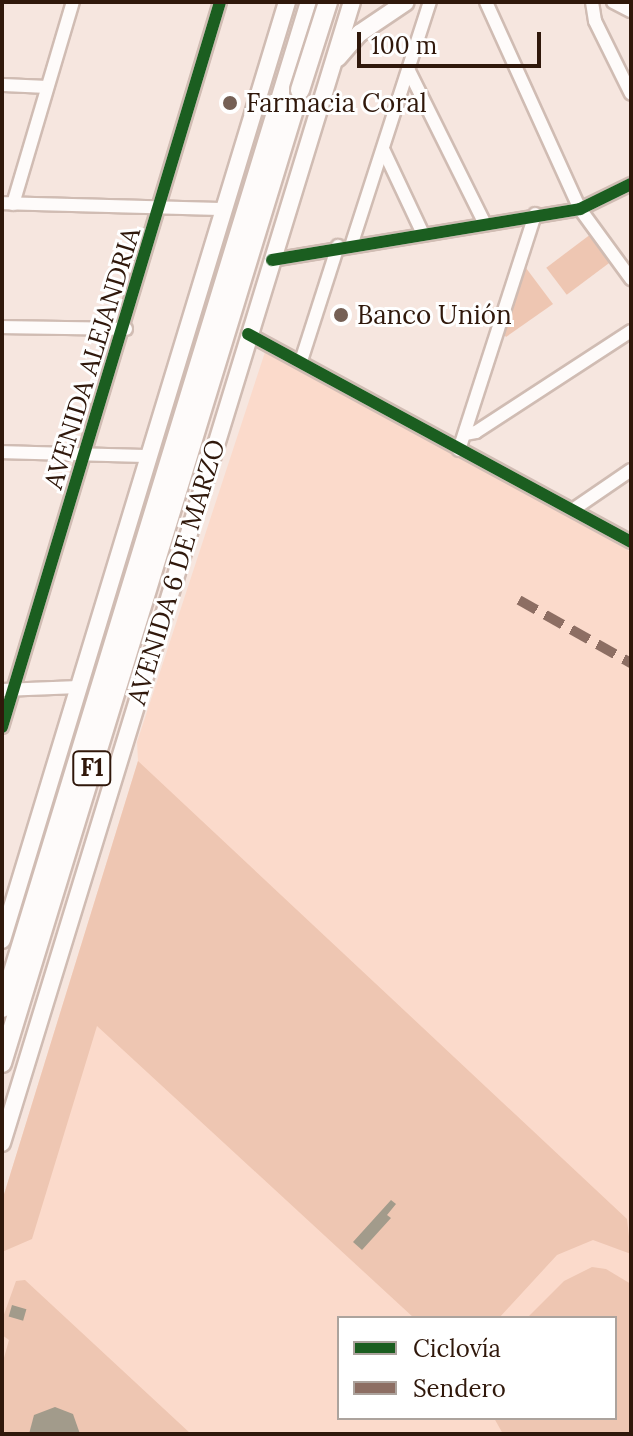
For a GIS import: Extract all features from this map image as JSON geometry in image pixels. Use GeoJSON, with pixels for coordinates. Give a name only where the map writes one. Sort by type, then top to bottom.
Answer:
{"type":"FeatureCollection","features":[{"type":"Feature","properties":{"kind":"highway","name":"AVENIDA 6 DE MARZO"},"geometry":{"type":"LineString","coordinates":[[2,1063],[292,88],[310,2]]}},
{"type":"Feature","properties":{"kind":"highway","name":"AVENIDA 6 DE MARZO"},"geometry":{"type":"LineString","coordinates":[[2,1008],[292,88],[328,2]]}},
{"type":"Feature","properties":{"kind":"main road"},"geometry":{"type":"LineString","coordinates":[[2,940],[4,922],[79,687],[287,2]]}},
{"type":"Feature","properties":{"kind":"main road"},"geometry":{"type":"LineString","coordinates":[[310,2],[326,7],[343,2]]}},
{"type":"Feature","properties":{"kind":"main road","name":"AVENIDA 6 DE MARZO"},"geometry":{"type":"LineString","coordinates":[[2,1143],[352,2]]}},
{"type":"Feature","properties":{"kind":"main road"},"geometry":{"type":"LineString","coordinates":[[332,70],[348,45],[386,8],[406,2]]}},
{"type":"Feature","properties":{"kind":"street"},"geometry":{"type":"LineString","coordinates":[[73,2],[8,203],[223,209]]}},
{"type":"Feature","properties":{"kind":"street","name":"AVENIDA ALEJANDRIA"},"geometry":{"type":"LineString","coordinates":[[2,727],[8,689],[126,329],[220,2]]}},
{"type":"Feature","properties":{"kind":"street"},"geometry":{"type":"LineString","coordinates":[[352,243],[430,2]]}},
{"type":"Feature","properties":{"kind":"street"},"geometry":{"type":"LineString","coordinates":[[486,2],[580,209],[631,279]]}},
{"type":"Feature","properties":{"kind":"street"},"geometry":{"type":"LineString","coordinates":[[592,2],[595,21],[631,94]]}},
{"type":"Feature","properties":{"kind":"street"},"geometry":{"type":"LineString","coordinates":[[613,2],[631,11]]}},
{"type":"Feature","properties":{"kind":"street"},"geometry":{"type":"LineString","coordinates":[[409,71],[484,222]]}},
{"type":"Feature","properties":{"kind":"street"},"geometry":{"type":"LineString","coordinates":[[2,85],[47,87]]}},
{"type":"Feature","properties":{"kind":"street"},"geometry":{"type":"LineString","coordinates":[[383,149],[422,232]]}},
{"type":"Feature","properties":{"kind":"street"},"geometry":{"type":"LineString","coordinates":[[272,260],[352,243],[580,209],[631,184]]}},
{"type":"Feature","properties":{"kind":"street"},"geometry":{"type":"LineString","coordinates":[[459,450],[535,214]]}},
{"type":"Feature","properties":{"kind":"street"},"geometry":{"type":"LineString","coordinates":[[301,361],[338,246]]}},
{"type":"Feature","properties":{"kind":"street"},"geometry":{"type":"LineString","coordinates":[[2,327],[126,329]]}},
{"type":"Feature","properties":{"kind":"street"},"geometry":{"type":"LineString","coordinates":[[465,434],[476,432],[631,331]]}},
{"type":"Feature","properties":{"kind":"street"},"geometry":{"type":"LineString","coordinates":[[248,334],[631,542]]}},
{"type":"Feature","properties":{"kind":"street"},"geometry":{"type":"LineString","coordinates":[[2,452],[148,456]]}},
{"type":"Feature","properties":{"kind":"street"},"geometry":{"type":"LineString","coordinates":[[574,509],[631,470]]}},
{"type":"Feature","properties":{"kind":"street"},"geometry":{"type":"LineString","coordinates":[[8,689],[79,687]]}},
{"type":"Feature","properties":{"kind":"shaded area"},"geometry":{"type":"Polygon","coordinates":[[[591,234],[611,261],[567,295],[546,268],[591,234]]]}},
{"type":"Feature","properties":{"kind":"shaded area"},"geometry":{"type":"Polygon","coordinates":[[[518,268],[526,268],[553,304],[506,337],[499,329],[518,268]]]}},
{"type":"Feature","properties":{"kind":"shaded area"},"geometry":{"type":"Polygon","coordinates":[[[266,349],[631,552],[631,1434],[2,1434],[2,1201],[138,761],[137,742],[266,349]]]}},
{"type":"Feature","properties":{"kind":"shaded area"},"geometry":{"type":"Polygon","coordinates":[[[138,761],[627,1219],[631,1254],[593,1240],[557,1255],[501,1316],[412,1316],[97,1026],[32,1239],[2,1252],[2,1201],[138,761]]]}},
{"type":"Feature","properties":{"kind":"shaded area"},"geometry":{"type":"Polygon","coordinates":[[[592,1267],[606,1269],[631,1284],[631,1434],[503,1434],[495,1420],[617,1420],[617,1316],[529,1316],[564,1281],[592,1267]]]}},
{"type":"Feature","properties":{"kind":"shaded area"},"geometry":{"type":"Polygon","coordinates":[[[25,1280],[191,1434],[2,1434],[2,1365],[9,1340],[2,1335],[2,1320],[16,1281],[25,1280]]]}},
{"type":"Feature","properties":{"kind":"building"},"geometry":{"type":"Polygon","coordinates":[[[391,1200],[396,1204],[387,1215],[391,1218],[362,1250],[353,1242],[391,1200]]]}},
{"type":"Feature","properties":{"kind":"building"},"geometry":{"type":"Polygon","coordinates":[[[12,1305],[26,1309],[23,1321],[9,1317],[12,1305]]]}},
{"type":"Feature","properties":{"kind":"building"},"geometry":{"type":"Polygon","coordinates":[[[55,1407],[73,1414],[80,1434],[29,1434],[34,1415],[55,1407]]]}},
{"type":"Feature","properties":{"kind":"marked path"},"geometry":{"type":"LineString","coordinates":[[519,600],[631,663]]}},
{"type":"Feature","properties":{"kind":"cycle path"},"geometry":{"type":"LineString","coordinates":[[2,727],[220,2]]}},
{"type":"Feature","properties":{"kind":"cycle path"},"geometry":{"type":"LineString","coordinates":[[272,260],[580,209],[631,184]]}},
{"type":"Feature","properties":{"kind":"cycle path"},"geometry":{"type":"LineString","coordinates":[[248,334],[631,542]]}},
{"type":"Feature","properties":{"kind":"place","name":"Farmacia Coral"},"geometry":{"type":"Point","coordinates":[230,103]}},
{"type":"Feature","properties":{"kind":"place","name":"Banco Unión"},"geometry":{"type":"Point","coordinates":[341,315]}}]}
